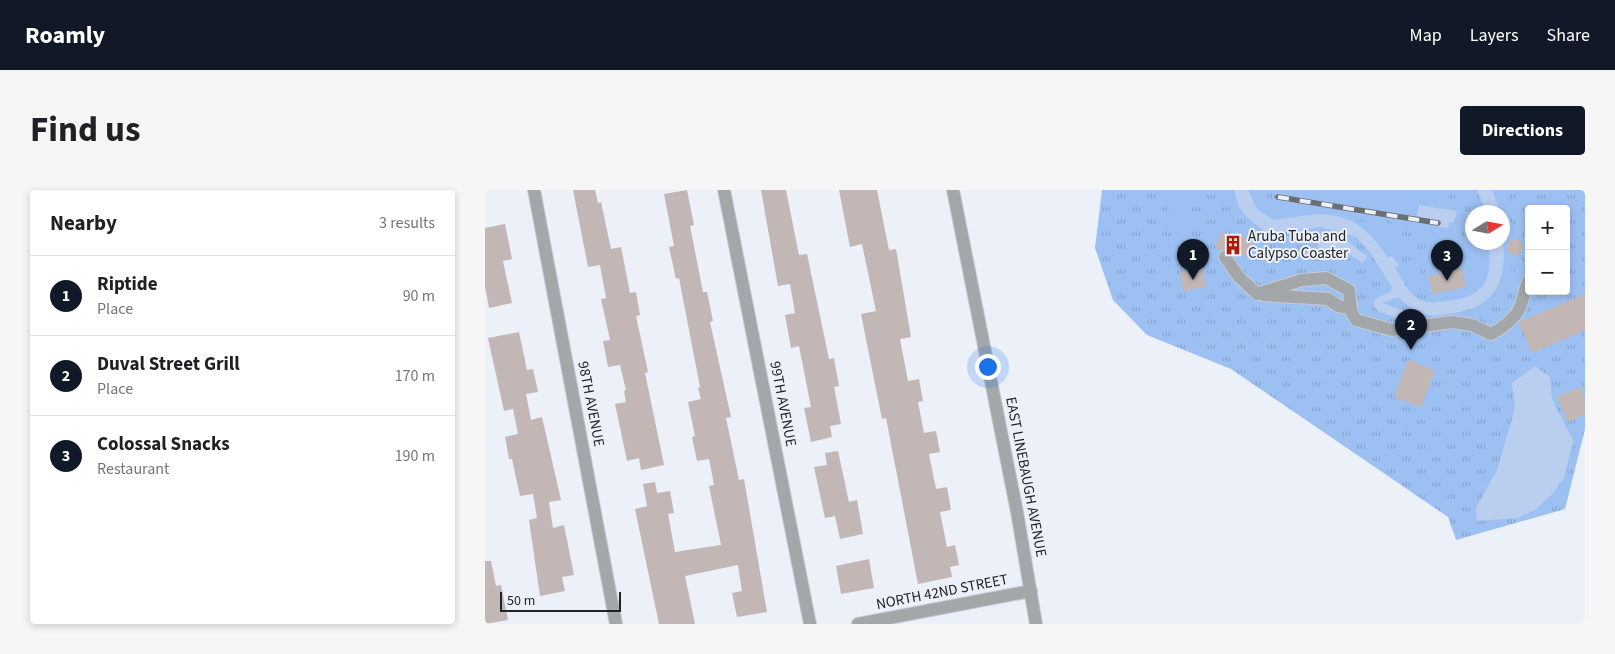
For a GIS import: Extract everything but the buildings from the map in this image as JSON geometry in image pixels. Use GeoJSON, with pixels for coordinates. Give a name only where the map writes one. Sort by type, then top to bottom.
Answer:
{"type":"FeatureCollection","features":[{"type":"Feature","properties":{"kind":"street","name":"98TH AVENUE"},"geometry":{"type":"LineString","coordinates":[[534,190],[616,624]]}},
{"type":"Feature","properties":{"kind":"street","name":"99TH AVENUE"},"geometry":{"type":"LineString","coordinates":[[724,190],[810,624]]}},
{"type":"Feature","properties":{"kind":"street","name":"EAST LINEBAUGH AVENUE"},"geometry":{"type":"LineString","coordinates":[[953,190],[1036,624]]}},
{"type":"Feature","properties":{"kind":"street"},"geometry":{"type":"LineString","coordinates":[[1225,257],[1239,277],[1257,294],[1329,299],[1338,306],[1351,308]]}},
{"type":"Feature","properties":{"kind":"street"},"geometry":{"type":"LineString","coordinates":[[1257,294],[1302,280],[1326,278],[1349,290],[1351,308],[1356,320],[1392,330],[1452,322],[1472,325],[1491,334],[1502,329],[1520,307],[1521,296],[1525,288]]}},
{"type":"Feature","properties":{"kind":"street","name":"NORTH 42ND STREET"},"geometry":{"type":"LineString","coordinates":[[858,624],[1031,591]]}},
{"type":"Feature","properties":{"kind":"green space"},"geometry":{"type":"Polygon","coordinates":[[[1102,190],[1585,190],[1585,429],[1565,509],[1456,540],[1448,517],[1231,369],[1147,335],[1113,300],[1095,248],[1102,190]]]}},
{"type":"Feature","properties":{"kind":"green space"},"geometry":{"type":"Polygon","coordinates":[[[1164,190],[1188,190],[1190,237],[1178,240],[1173,232],[1164,190]]]}},
{"type":"Feature","properties":{"kind":"green space"},"geometry":{"type":"Polygon","coordinates":[[[1283,190],[1445,190],[1449,198],[1463,207],[1465,219],[1463,231],[1459,234],[1462,212],[1425,205],[1423,218],[1454,223],[1452,239],[1456,241],[1454,248],[1439,250],[1424,244],[1424,234],[1400,227],[1382,217],[1362,218],[1345,215],[1344,219],[1318,213],[1273,220],[1257,209],[1250,197],[1276,203],[1279,192],[1283,193],[1283,190]]]}},
{"type":"Feature","properties":{"kind":"green space"},"geometry":{"type":"Polygon","coordinates":[[[1492,190],[1508,190],[1509,205],[1497,205],[1492,190]]]}},
{"type":"Feature","properties":{"kind":"green space"},"geometry":{"type":"Polygon","coordinates":[[[1510,219],[1516,234],[1515,240],[1510,242],[1510,219]]]}},
{"type":"Feature","properties":{"kind":"green space"},"geometry":{"type":"Polygon","coordinates":[[[1352,222],[1383,224],[1394,232],[1398,239],[1399,248],[1389,258],[1371,234],[1352,222]]]}},
{"type":"Feature","properties":{"kind":"green space"},"geometry":{"type":"Polygon","coordinates":[[[1503,250],[1508,250],[1514,255],[1513,257],[1503,257],[1503,250]]]}},
{"type":"Feature","properties":{"kind":"green space"},"geometry":{"type":"Polygon","coordinates":[[[1466,257],[1490,266],[1484,285],[1471,295],[1434,303],[1444,298],[1448,293],[1461,291],[1460,288],[1466,286],[1462,268],[1454,270],[1447,264],[1433,267],[1435,259],[1466,257]]]}},
{"type":"Feature","properties":{"kind":"green space"},"geometry":{"type":"Polygon","coordinates":[[[1412,259],[1418,261],[1422,267],[1415,295],[1395,268],[1412,259]]]}},
{"type":"Feature","properties":{"kind":"green space"},"geometry":{"type":"Polygon","coordinates":[[[1503,267],[1511,269],[1521,277],[1522,282],[1499,302],[1473,315],[1433,319],[1433,315],[1469,311],[1502,274],[1503,267]]]}},
{"type":"Feature","properties":{"kind":"green space"},"geometry":{"type":"Polygon","coordinates":[[[1449,327],[1455,328],[1457,333],[1438,380],[1433,377],[1446,344],[1446,330],[1449,327]]]}},
{"type":"Feature","properties":{"kind":"shaded area"},"geometry":{"type":"Polygon","coordinates":[[[1234,190],[1248,190],[1257,209],[1273,220],[1309,215],[1325,215],[1351,221],[1376,241],[1388,258],[1392,256],[1399,266],[1395,268],[1405,285],[1422,301],[1436,302],[1459,299],[1478,291],[1487,277],[1490,250],[1504,250],[1501,278],[1496,289],[1489,297],[1480,305],[1469,310],[1429,315],[1417,312],[1398,297],[1382,303],[1407,312],[1397,318],[1379,312],[1373,305],[1375,299],[1391,291],[1392,287],[1370,252],[1356,237],[1320,227],[1277,233],[1264,231],[1246,216],[1239,207],[1234,190]]]}},
{"type":"Feature","properties":{"kind":"shaded area"},"geometry":{"type":"Polygon","coordinates":[[[1477,190],[1492,190],[1497,205],[1483,205],[1477,190]]]}},
{"type":"Feature","properties":{"kind":"shaded area"},"geometry":{"type":"Polygon","coordinates":[[[1419,205],[1457,211],[1454,223],[1449,222],[1448,228],[1438,227],[1439,221],[1417,215],[1419,205]]]}},
{"type":"Feature","properties":{"kind":"shaded area"},"geometry":{"type":"Polygon","coordinates":[[[1333,233],[1367,256],[1363,263],[1347,253],[1324,261],[1316,239],[1333,233]]]}},
{"type":"Feature","properties":{"kind":"shaded area"},"geometry":{"type":"Polygon","coordinates":[[[1535,366],[1550,377],[1552,399],[1573,441],[1564,478],[1553,493],[1535,510],[1518,518],[1477,521],[1476,508],[1497,470],[1511,423],[1515,406],[1512,383],[1535,366]]]}},
{"type":"Feature","properties":{"kind":"railway"},"geometry":{"type":"LineString","coordinates":[[1278,197],[1438,223]]}},
{"type":"Feature","properties":{"kind":"place","name":"Aruba Tuba and Calypso Coaster"},"geometry":{"type":"Point","coordinates":[1233,245]}},
{"type":"Feature","properties":{"kind":"place","name":"Riptide"},"geometry":{"type":"Point","coordinates":[1193,280]}},
{"type":"Feature","properties":{"kind":"place","name":"Colossal Snacks"},"geometry":{"type":"Point","coordinates":[1447,281]}},
{"type":"Feature","properties":{"kind":"place","name":"Duval Street Grill"},"geometry":{"type":"Point","coordinates":[1411,350]}}]}
